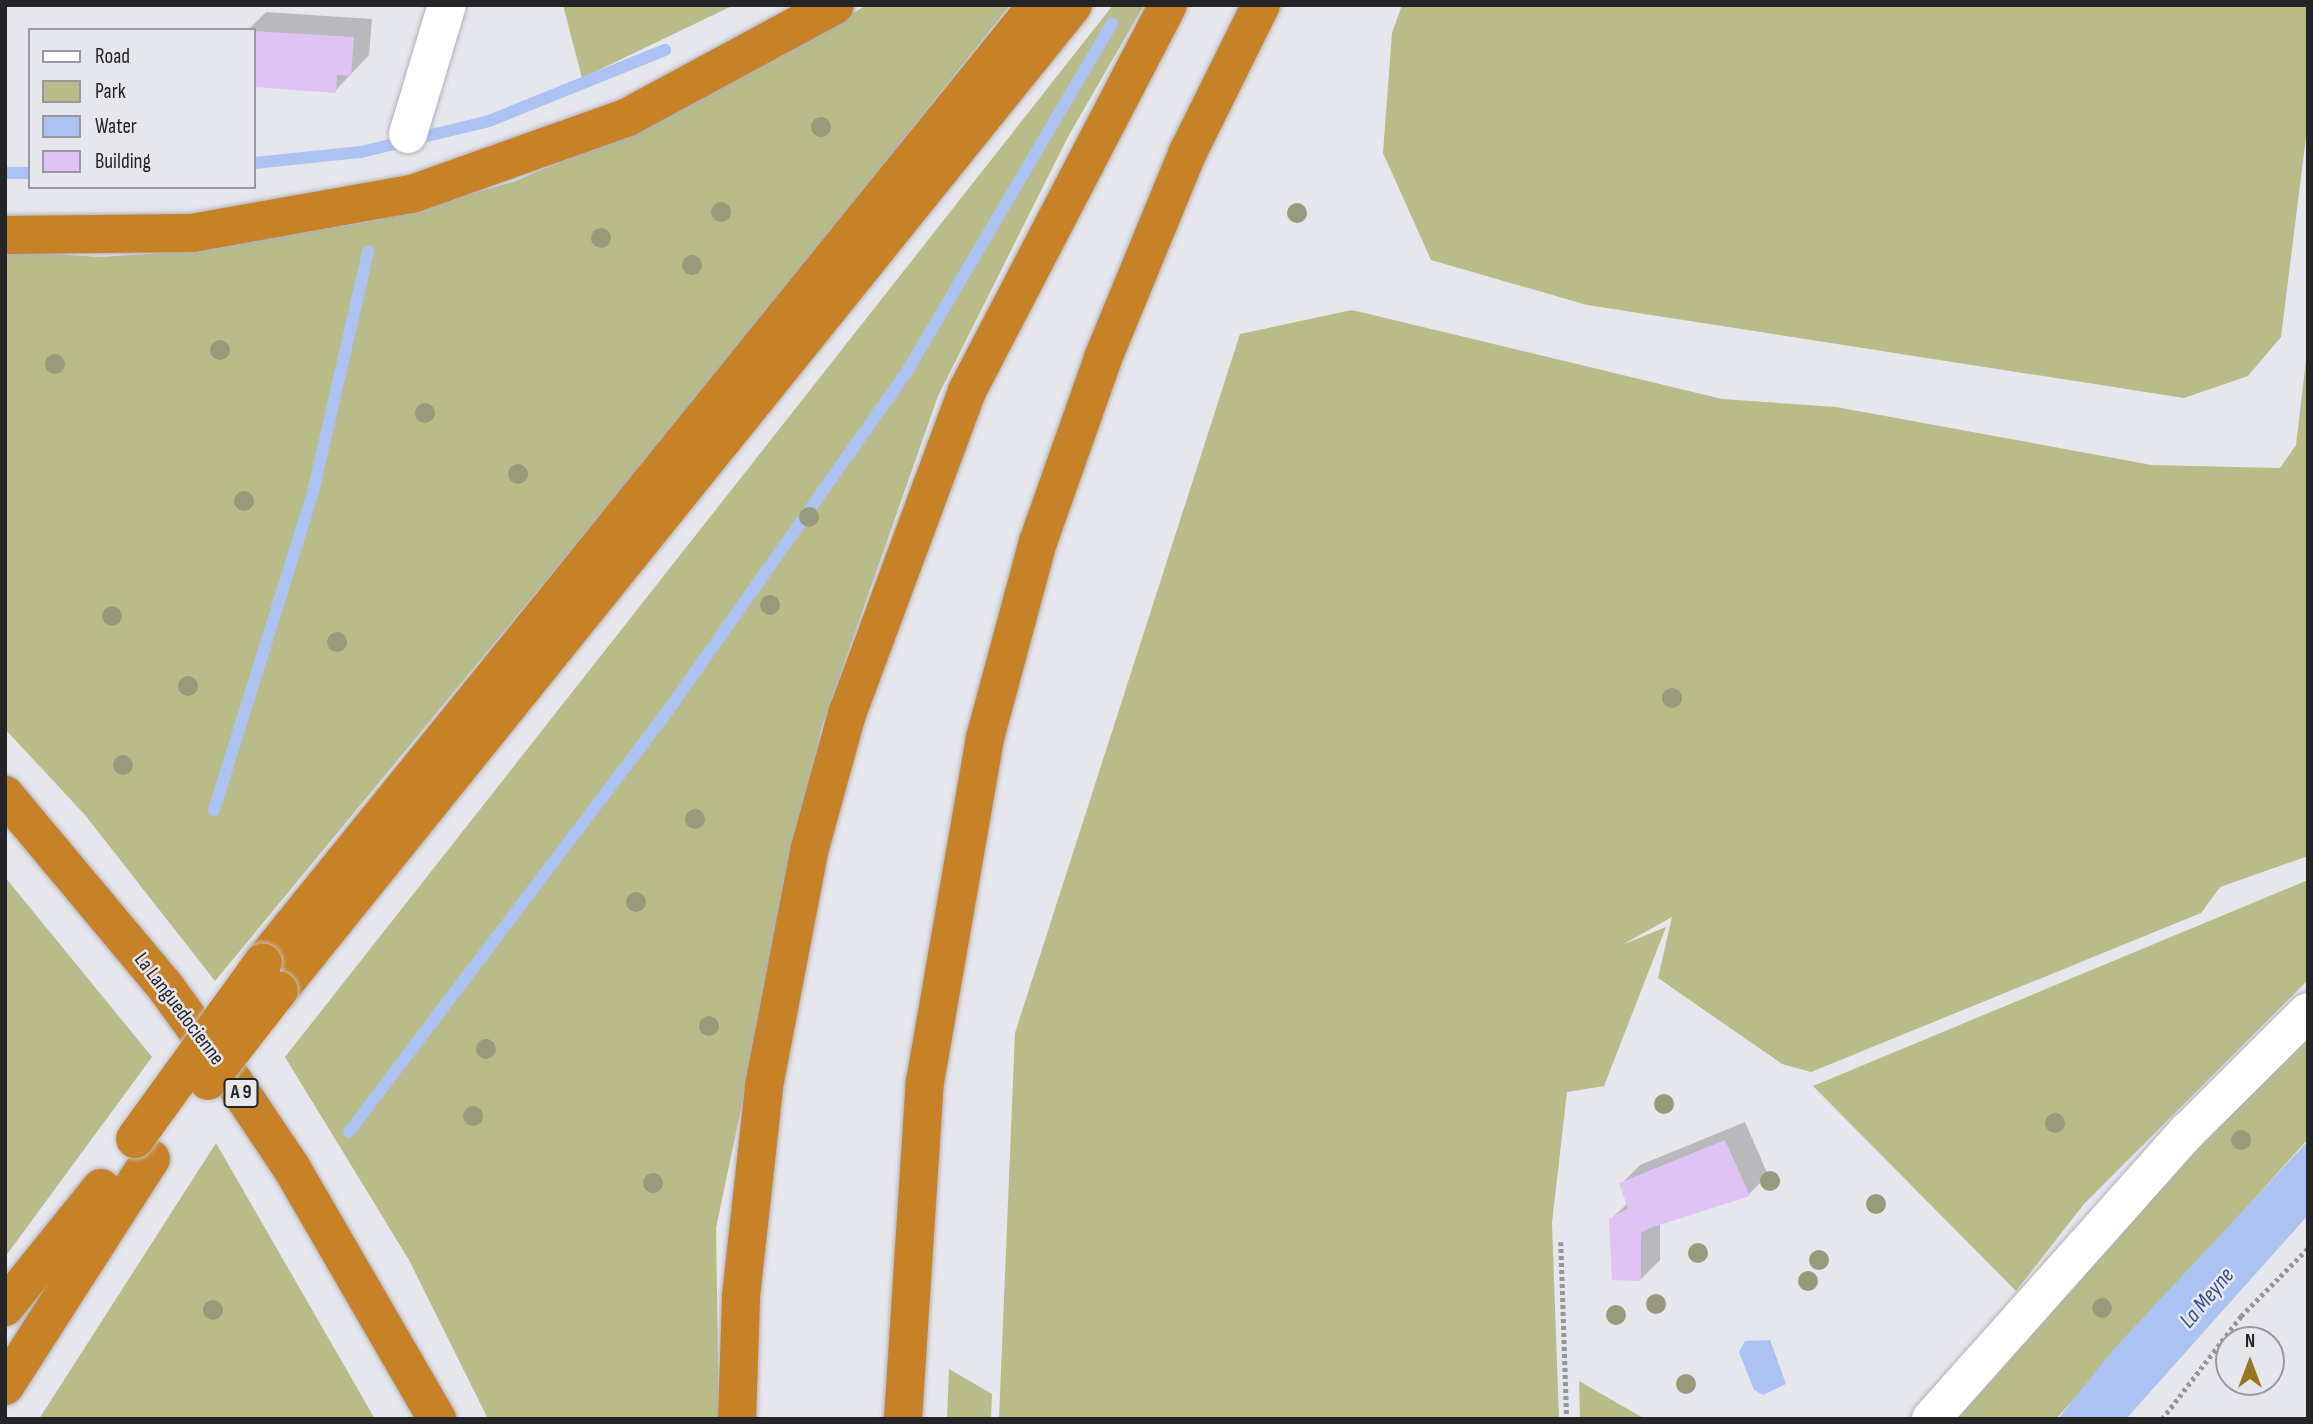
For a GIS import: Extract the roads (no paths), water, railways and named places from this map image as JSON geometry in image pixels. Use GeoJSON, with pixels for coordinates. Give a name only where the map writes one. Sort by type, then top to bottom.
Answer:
{"type":"FeatureCollection","features":[{"type":"Feature","properties":{"kind":"highway"},"geometry":{"type":"LineString","coordinates":[[5,235],[192,233],[412,194],[628,117],[835,5]]}},
{"type":"Feature","properties":{"kind":"highway"},"geometry":{"type":"LineString","coordinates":[[5,1386],[143,1149],[271,976],[1037,5]]}},
{"type":"Feature","properties":{"kind":"highway"},"geometry":{"type":"LineString","coordinates":[[271,976],[1073,5]]}},
{"type":"Feature","properties":{"kind":"highway"},"geometry":{"type":"LineString","coordinates":[[737,1419],[741,1296],[764,1087],[807,862],[847,714],[967,391],[1168,5]]}},
{"type":"Feature","properties":{"kind":"highway"},"geometry":{"type":"LineString","coordinates":[[903,1419],[925,1082],[985,738],[1038,542],[1103,358],[1188,152],[1261,5]]}},
{"type":"Feature","properties":{"kind":"highway","name":"La Languedocienne"},"geometry":{"type":"LineString","coordinates":[[5,795],[164,985],[228,1073],[291,1167],[437,1419]]}},
{"type":"Feature","properties":{"kind":"highway"},"geometry":{"type":"LineString","coordinates":[[5,1307],[101,1188],[143,1149]]}},
{"type":"Feature","properties":{"kind":"highway"},"geometry":{"type":"LineString","coordinates":[[5,1335],[101,1188]]}},
{"type":"Feature","properties":{"kind":"street"},"geometry":{"type":"LineString","coordinates":[[408,134],[447,5]]}},
{"type":"Feature","properties":{"kind":"street"},"geometry":{"type":"LineString","coordinates":[[1931,1419],[2169,1152],[2308,1012]]}},
{"type":"Feature","properties":{"kind":"water","name":"La Meyne"},"geometry":{"type":"Polygon","coordinates":[[[2308,1141],[2308,1215],[2126,1419],[2058,1419],[2112,1351],[2308,1141]]]}},
{"type":"Feature","properties":{"kind":"water"},"geometry":{"type":"Polygon","coordinates":[[[1770,1340],[1786,1384],[1763,1395],[1754,1390],[1739,1352],[1745,1341],[1770,1340]]]}},
{"type":"Feature","properties":{"kind":"waterway"},"geometry":{"type":"LineString","coordinates":[[349,1132],[664,716],[906,373],[1112,23]]}},
{"type":"Feature","properties":{"kind":"waterway"},"geometry":{"type":"LineString","coordinates":[[256,163],[361,152],[489,121],[665,50]]}},
{"type":"Feature","properties":{"kind":"waterway"},"geometry":{"type":"LineString","coordinates":[[5,173],[28,173]]}},
{"type":"Feature","properties":{"kind":"waterway"},"geometry":{"type":"LineString","coordinates":[[214,810],[313,492],[368,251]]}}]}
